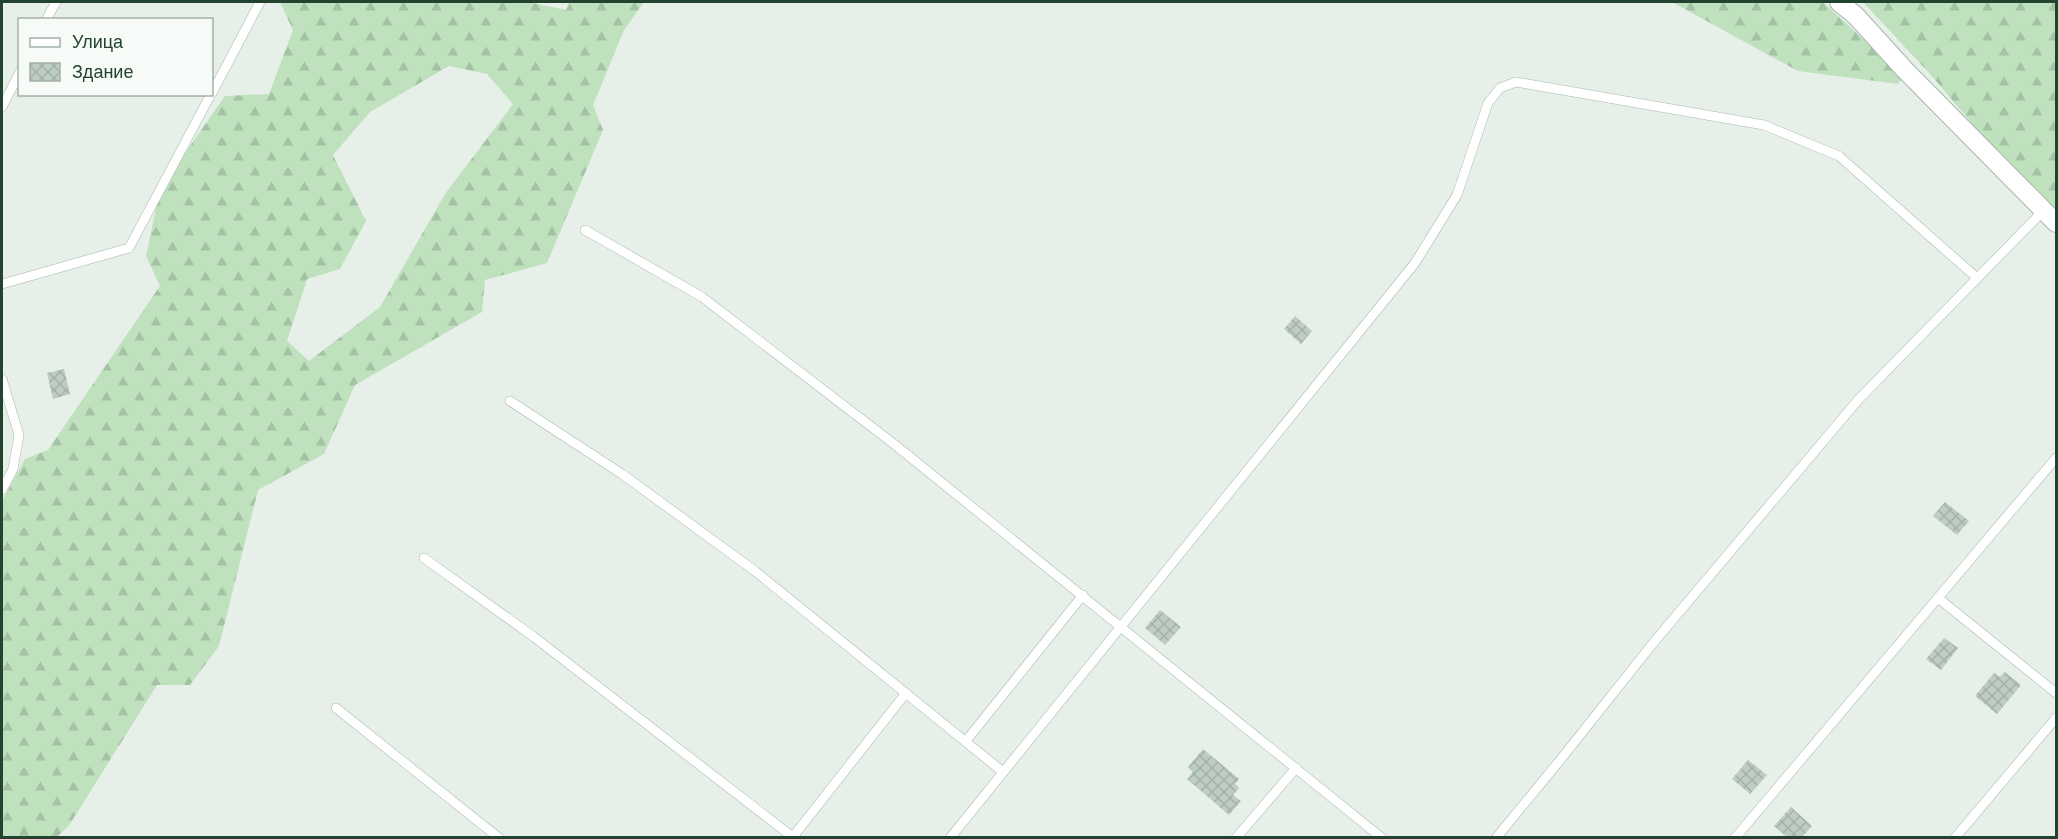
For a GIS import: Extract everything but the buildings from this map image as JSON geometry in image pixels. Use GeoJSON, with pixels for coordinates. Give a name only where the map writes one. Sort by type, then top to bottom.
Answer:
{"type":"FeatureCollection","features":[{"type":"Feature","properties":{"kind":"street"},"geometry":{"type":"LineString","coordinates":[[1839,2],[1856,16],[1904,69],[2050,217]]}},
{"type":"Feature","properties":{"kind":"lane"},"geometry":{"type":"LineString","coordinates":[[47,18],[56,2]]}},
{"type":"Feature","properties":{"kind":"lane"},"geometry":{"type":"LineString","coordinates":[[213,90],[260,2]]}},
{"type":"Feature","properties":{"kind":"lane"},"geometry":{"type":"LineString","coordinates":[[2,107],[18,76]]}},
{"type":"Feature","properties":{"kind":"lane"},"geometry":{"type":"LineString","coordinates":[[950,837],[1415,263],[1457,195],[1488,103],[1500,88],[1516,82],[1764,125],[1839,156],[1977,278]]}},
{"type":"Feature","properties":{"kind":"lane"},"geometry":{"type":"LineString","coordinates":[[2,284],[129,248],[210,96]]}},
{"type":"Feature","properties":{"kind":"lane"},"geometry":{"type":"LineString","coordinates":[[1496,837],[1654,642],[1858,400],[1977,278],[2050,217]]}},
{"type":"Feature","properties":{"kind":"lane"},"geometry":{"type":"LineString","coordinates":[[585,230],[702,297],[894,444],[1382,837]]}},
{"type":"Feature","properties":{"kind":"lane"},"geometry":{"type":"LineString","coordinates":[[2,379],[19,435],[13,469],[2,490]]}},
{"type":"Feature","properties":{"kind":"lane"},"geometry":{"type":"LineString","coordinates":[[510,401],[622,474],[745,564],[1003,772]]}},
{"type":"Feature","properties":{"kind":"lane"},"geometry":{"type":"LineString","coordinates":[[1735,837],[2056,458]]}},
{"type":"Feature","properties":{"kind":"lane"},"geometry":{"type":"LineString","coordinates":[[424,558],[534,637],[793,837],[906,693]]}},
{"type":"Feature","properties":{"kind":"lane"},"geometry":{"type":"LineString","coordinates":[[966,741],[1083,595]]}},
{"type":"Feature","properties":{"kind":"lane"},"geometry":{"type":"LineString","coordinates":[[1938,598],[2056,693]]}},
{"type":"Feature","properties":{"kind":"lane"},"geometry":{"type":"LineString","coordinates":[[336,708],[499,837]]}},
{"type":"Feature","properties":{"kind":"lane"},"geometry":{"type":"LineString","coordinates":[[1955,837],[2056,718]]}},
{"type":"Feature","properties":{"kind":"lane"},"geometry":{"type":"LineString","coordinates":[[1236,837],[1296,768]]}},
{"type":"Feature","properties":{"kind":"green space"},"geometry":{"type":"Polygon","coordinates":[[[280,2],[528,2],[566,10],[570,2],[644,2],[624,30],[593,105],[603,130],[547,263],[485,280],[482,312],[355,385],[324,454],[258,490],[219,646],[190,685],[157,685],[70,824],[57,837],[2,838],[2,501],[25,459],[48,450],[160,286],[146,256],[160,189],[225,96],[269,94],[293,30],[280,2]],[[449,66],[370,112],[333,155],[366,221],[340,269],[307,279],[287,341],[309,361],[380,307],[445,194],[513,104],[487,74],[449,66]]]}},
{"type":"Feature","properties":{"kind":"green space"},"geometry":{"type":"Polygon","coordinates":[[[1672,2],[1823,2],[1904,77],[1898,84],[1798,71],[1672,2]]]}},
{"type":"Feature","properties":{"kind":"green space"},"geometry":{"type":"Polygon","coordinates":[[[1863,2],[2056,2],[2056,223],[1931,75],[1863,2]]]}}]}
